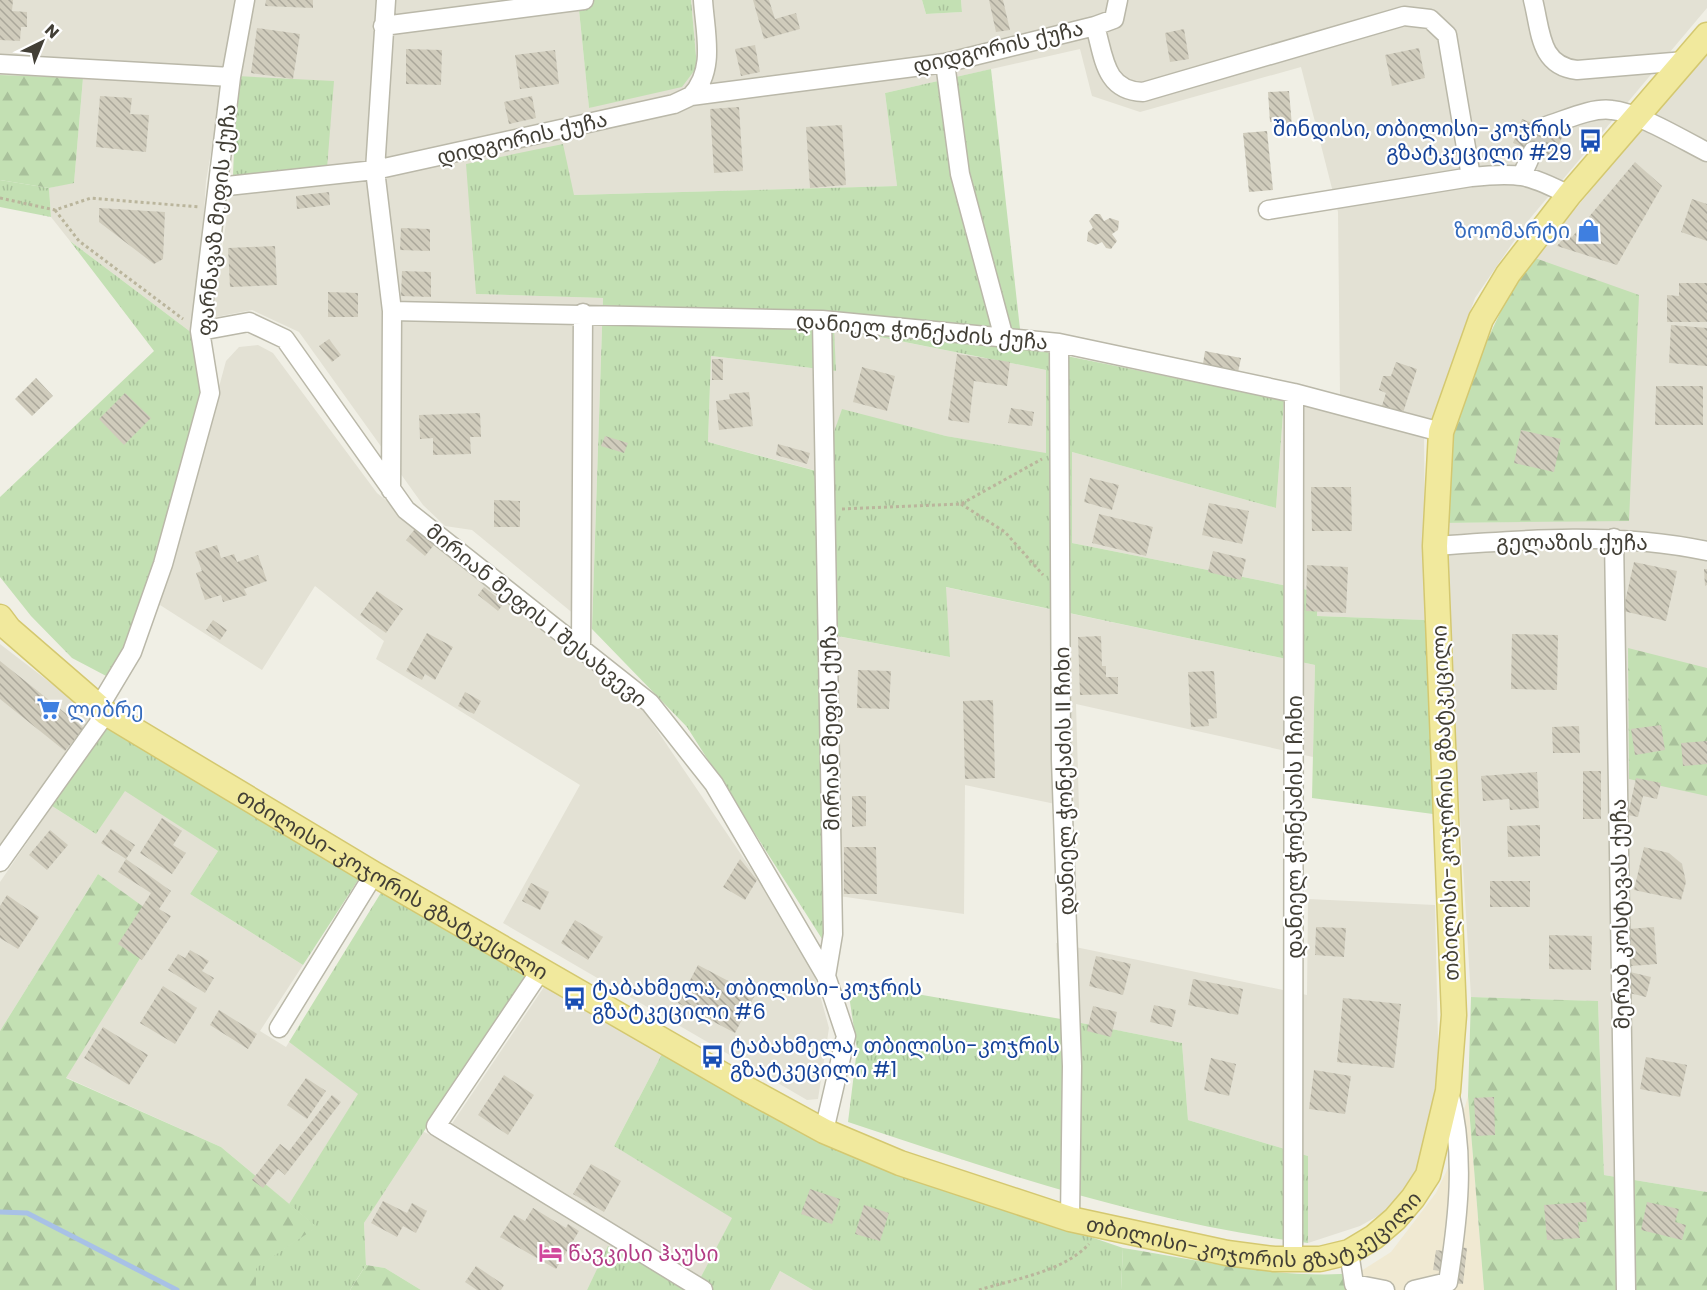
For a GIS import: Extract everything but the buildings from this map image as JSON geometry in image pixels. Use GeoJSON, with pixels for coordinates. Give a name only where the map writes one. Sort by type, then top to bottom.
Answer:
{"type":"FeatureCollection","features":[{"type":"Feature","properties":{"kind":"main road","name":"თბილისი-კოჯორის გზატკეცილი"},"geometry":{"type":"LineString","coordinates":[[3,629],[102,710],[374,874],[824,1131],[900,1163],[1070,1219],[1227,1253],[1293,1260],[1320,1259],[1349,1252],[1374,1237],[1395,1219],[1413,1198],[1428,1175],[1448,1091],[1454,1015],[1436,546],[1441,432],[1481,319],[1509,274],[1569,195],[1707,35]]}},
{"type":"Feature","properties":{"kind":"street","name":"ფარნავაზ მეფის ქუჩა"},"geometry":{"type":"LineString","coordinates":[[0,862],[102,710],[132,652],[163,564],[210,393],[200,331],[231,77],[245,0]]}},
{"type":"Feature","properties":{"kind":"street"},"geometry":{"type":"LineString","coordinates":[[386,0],[375,170],[392,310],[391,490]]}},
{"type":"Feature","properties":{"kind":"street"},"geometry":{"type":"LineString","coordinates":[[383,26],[584,0]]}},
{"type":"Feature","properties":{"kind":"street"},"geometry":{"type":"LineString","coordinates":[[692,96],[702,84],[707,70],[703,0]]}},
{"type":"Feature","properties":{"kind":"street"},"geometry":{"type":"LineString","coordinates":[[1095,26],[1114,19],[1118,0]]}},
{"type":"Feature","properties":{"kind":"street"},"geometry":{"type":"LineString","coordinates":[[1533,0],[1546,51],[1552,62],[1562,69],[1577,70],[1685,61]]}},
{"type":"Feature","properties":{"kind":"street","name":"დიდგორის ქუჩა"},"geometry":{"type":"LineString","coordinates":[[218,187],[375,170],[674,104],[692,96],[945,63],[1095,26],[1109,74],[1118,86],[1129,92],[1143,92],[1404,16],[1430,19],[1447,35],[1471,177]]}},
{"type":"Feature","properties":{"kind":"street"},"geometry":{"type":"LineString","coordinates":[[945,63],[960,174],[1004,338]]}},
{"type":"Feature","properties":{"kind":"street"},"geometry":{"type":"LineString","coordinates":[[0,64],[231,77]]}},
{"type":"Feature","properties":{"kind":"street"},"geometry":{"type":"LineString","coordinates":[[1544,127],[1597,111],[1612,110],[1637,118],[1707,152]]}},
{"type":"Feature","properties":{"kind":"street"},"geometry":{"type":"LineString","coordinates":[[1522,175],[1533,151]]}},
{"type":"Feature","properties":{"kind":"street"},"geometry":{"type":"LineString","coordinates":[[1268,210],[1471,177],[1513,173],[1536,178],[1569,195]]}},
{"type":"Feature","properties":{"kind":"street","name":"დანიელ ჭონქაძის ქუჩა"},"geometry":{"type":"LineString","coordinates":[[392,310],[822,320],[1059,343],[1294,393],[1441,432]]}},
{"type":"Feature","properties":{"kind":"street"},"geometry":{"type":"LineString","coordinates":[[581,647],[583,314]]}},
{"type":"Feature","properties":{"kind":"street","name":"მირიან მეფის ქუჩა"},"geometry":{"type":"LineString","coordinates":[[822,320],[833,934],[826,976],[846,1036],[824,1131]]}},
{"type":"Feature","properties":{"kind":"street","name":"მირიან მეფის I შესახვევი"},"geometry":{"type":"LineString","coordinates":[[200,331],[249,322],[285,339],[406,510],[650,704],[714,784],[826,976]]}},
{"type":"Feature","properties":{"kind":"street","name":"დანიელ ჭონქაძის II ჩიხი"},"geometry":{"type":"LineString","coordinates":[[1059,343],[1061,760],[1072,1066],[1070,1219]]}},
{"type":"Feature","properties":{"kind":"street","name":"დანიელ ჭონქაძის I ჩიხი"},"geometry":{"type":"LineString","coordinates":[[1293,1260],[1294,393]]}},
{"type":"Feature","properties":{"kind":"street","name":"გელაზის ქუჩა"},"geometry":{"type":"LineString","coordinates":[[1436,546],[1518,540],[1614,538],[1666,542],[1707,551]]}},
{"type":"Feature","properties":{"kind":"street","name":"მერაბ კოსტავას ქუჩა"},"geometry":{"type":"LineString","coordinates":[[1614,538],[1626,1290]]}},
{"type":"Feature","properties":{"kind":"street"},"geometry":{"type":"LineString","coordinates":[[279,1028],[374,874]]}},
{"type":"Feature","properties":{"kind":"street"},"geometry":{"type":"LineString","coordinates":[[541,970],[436,1126],[703,1290]]}},
{"type":"Feature","properties":{"kind":"street"},"geometry":{"type":"LineString","coordinates":[[1414,1290],[1448,1282],[1458,1215],[1458,1126],[1448,1091]]}},
{"type":"Feature","properties":{"kind":"street"},"geometry":{"type":"LineString","coordinates":[[1349,1252],[1354,1287],[1385,1290]]}},
{"type":"Feature","properties":{"kind":"path"},"geometry":{"type":"LineString","coordinates":[[0,198],[55,210],[91,198],[215,208]]}},
{"type":"Feature","properties":{"kind":"path"},"geometry":{"type":"LineString","coordinates":[[55,210],[79,241],[200,331]]}},
{"type":"Feature","properties":{"kind":"path"},"geometry":{"type":"LineString","coordinates":[[826,509],[961,504],[1060,449]]}},
{"type":"Feature","properties":{"kind":"path"},"geometry":{"type":"LineString","coordinates":[[961,504],[1005,532],[1060,594]]}},
{"type":"Feature","properties":{"kind":"path"},"geometry":{"type":"LineString","coordinates":[[980,1290],[1056,1266],[1081,1253],[1106,1226]]}},
{"type":"Feature","properties":{"kind":"shaded area"},"geometry":{"type":"Polygon","coordinates":[[[0,0],[238,0],[206,181],[196,336],[70,241],[51,217],[49,188],[74,182],[83,78],[0,75],[0,0]]]}},
{"type":"Feature","properties":{"kind":"shaded area"},"geometry":{"type":"Polygon","coordinates":[[[252,0],[578,0],[589,108],[697,67],[691,0],[922,0],[926,14],[962,12],[961,0],[1707,0],[1707,8],[1527,222],[1475,298],[1432,419],[1340,395],[1338,212],[1301,67],[1140,112],[1092,96],[1080,49],[885,93],[897,186],[574,195],[476,294],[603,298],[592,629],[472,530],[445,526],[423,505],[299,332],[252,310],[216,317],[214,302],[233,177],[237,76],[252,0]]]}},
{"type":"Feature","properties":{"kind":"shaded area"},"geometry":{"type":"Polygon","coordinates":[[[1707,49],[1707,1192],[1604,1175],[1598,1001],[1471,997],[1442,523],[1629,520],[1535,258],[1707,49]]]}},
{"type":"Feature","properties":{"kind":"shaded area"},"geometry":{"type":"Polygon","coordinates":[[[833,328],[1046,370],[1046,454],[946,436],[842,410],[821,472],[708,442],[711,356],[836,371],[833,328]]]}},
{"type":"Feature","properties":{"kind":"shaded area"},"geometry":{"type":"Polygon","coordinates":[[[258,345],[273,353],[377,493],[640,705],[778,909],[812,966],[829,1028],[818,1099],[807,1100],[503,923],[580,785],[376,659],[384,641],[315,586],[262,670],[160,605],[226,361],[239,347],[258,345]]]}},
{"type":"Feature","properties":{"kind":"shaded area"},"geometry":{"type":"Polygon","coordinates":[[[1284,400],[1424,436],[1426,620],[1317,616],[1318,592],[1072,543],[1072,452],[1276,508],[1284,400]]]}},
{"type":"Feature","properties":{"kind":"shaded area"},"geometry":{"type":"Polygon","coordinates":[[[945,587],[1315,665],[1313,757],[1076,704],[1079,809],[965,785],[964,914],[825,894],[820,633],[950,657],[945,587]]]}},
{"type":"Feature","properties":{"kind":"shaded area"},"geometry":{"type":"Polygon","coordinates":[[[0,644],[95,717],[0,848],[0,644]]]}},
{"type":"Feature","properties":{"kind":"shaded area"},"geometry":{"type":"Polygon","coordinates":[[[125,790],[218,851],[190,894],[303,965],[260,1031],[286,1047],[289,1042],[359,1094],[289,1204],[221,1147],[65,1077],[162,921],[98,874],[0,1031],[0,882],[52,806],[96,834],[125,790]]]}},
{"type":"Feature","properties":{"kind":"shaded area"},"geometry":{"type":"Polygon","coordinates":[[[1308,899],[1435,905],[1439,1085],[1424,1161],[1394,1207],[1360,1226],[1308,1243],[1308,1156],[1188,1120],[1182,1043],[1061,1019],[1056,943],[1307,995],[1308,899]]]}},
{"type":"Feature","properties":{"kind":"shaded area"},"geometry":{"type":"Polygon","coordinates":[[[546,984],[663,1052],[614,1146],[733,1217],[694,1290],[609,1246],[587,1290],[421,1290],[385,1268],[366,1265],[364,1223],[422,1131],[441,1140],[546,984]]]}},
{"type":"Feature","properties":{"kind":"shaded area"},"geometry":{"type":"Polygon","coordinates":[[[1468,1096],[1484,1290],[1357,1290],[1358,1273],[1391,1252],[1436,1193],[1448,1168],[1468,1096]]]}},
{"type":"Feature","properties":{"kind":"shaded area"},"geometry":{"type":"Polygon","coordinates":[[[780,1271],[813,1290],[770,1290],[780,1271]]]}},
{"type":"Feature","properties":{"kind":"green space"},"geometry":{"type":"Polygon","coordinates":[[[578,0],[691,0],[697,67],[682,87],[589,108],[578,0]]]}},
{"type":"Feature","properties":{"kind":"green space"},"geometry":{"type":"Polygon","coordinates":[[[922,0],[961,0],[962,12],[926,14],[922,0]]]}},
{"type":"Feature","properties":{"kind":"green space"},"geometry":{"type":"Polygon","coordinates":[[[991,69],[1022,347],[1284,400],[1276,508],[1072,452],[1072,543],[1318,592],[1317,616],[1426,620],[1433,814],[1312,798],[1315,665],[946,587],[950,657],[821,633],[824,942],[687,727],[592,629],[603,298],[476,294],[466,164],[563,144],[574,195],[897,186],[885,93],[991,69]],[[834,328],[836,371],[711,356],[708,442],[820,472],[842,409],[946,436],[1046,453],[1046,370],[834,328]]]}},
{"type":"Feature","properties":{"kind":"green space"},"geometry":{"type":"Polygon","coordinates":[[[0,75],[83,78],[74,183],[49,188],[0,180],[0,75]]]}},
{"type":"Feature","properties":{"kind":"green space"},"geometry":{"type":"Polygon","coordinates":[[[237,76],[334,81],[327,168],[233,177],[237,76]]]}},
{"type":"Feature","properties":{"kind":"green space"},"geometry":{"type":"Polygon","coordinates":[[[0,180],[49,188],[51,217],[0,207],[0,180]]]}},
{"type":"Feature","properties":{"kind":"green space"},"geometry":{"type":"Polygon","coordinates":[[[70,241],[196,336],[194,352],[203,394],[131,650],[110,678],[72,658],[31,616],[0,577],[0,497],[154,351],[70,241]]]}},
{"type":"Feature","properties":{"kind":"green space"},"geometry":{"type":"Polygon","coordinates":[[[1535,258],[1639,295],[1629,521],[1442,523],[1445,450],[1472,372],[1509,294],[1535,258]]]}},
{"type":"Feature","properties":{"kind":"green space"},"geometry":{"type":"Polygon","coordinates":[[[1628,648],[1707,668],[1707,796],[1629,779],[1628,648]]]}},
{"type":"Feature","properties":{"kind":"green space"},"geometry":{"type":"Polygon","coordinates":[[[108,723],[360,877],[303,965],[190,894],[218,851],[125,791],[96,834],[52,806],[108,723]]]}},
{"type":"Feature","properties":{"kind":"green space"},"geometry":{"type":"Polygon","coordinates":[[[98,874],[163,921],[66,1078],[221,1147],[317,1227],[256,1268],[256,1290],[0,1290],[0,1031],[98,874]]]}},
{"type":"Feature","properties":{"kind":"green space"},"geometry":{"type":"Polygon","coordinates":[[[382,891],[528,972],[364,1223],[366,1265],[350,1290],[256,1290],[255,1268],[316,1227],[289,1204],[358,1094],[289,1042],[382,891]]]}},
{"type":"Feature","properties":{"kind":"green space"},"geometry":{"type":"Polygon","coordinates":[[[847,982],[1061,1019],[1182,1043],[1188,1120],[1308,1156],[1308,1243],[1249,1234],[1133,1210],[1018,1177],[848,1122],[857,1049],[847,982]]]}},
{"type":"Feature","properties":{"kind":"green space"},"geometry":{"type":"Polygon","coordinates":[[[1471,997],[1598,1001],[1604,1175],[1707,1192],[1707,1290],[1484,1290],[1468,1096],[1471,997]]]}},
{"type":"Feature","properties":{"kind":"green space"},"geometry":{"type":"Polygon","coordinates":[[[663,1052],[882,1166],[1123,1248],[1121,1290],[813,1290],[780,1271],[770,1290],[694,1290],[732,1218],[614,1146],[663,1052]]]}},
{"type":"Feature","properties":{"kind":"green space"},"geometry":{"type":"Polygon","coordinates":[[[608,1246],[694,1290],[587,1290],[608,1246]]]}},
{"type":"Feature","properties":{"kind":"green space"},"geometry":{"type":"Polygon","coordinates":[[[1123,1248],[1269,1271],[1299,1274],[1358,1273],[1357,1290],[1121,1290],[1123,1248]]]}},
{"type":"Feature","properties":{"kind":"green space"},"geometry":{"type":"Polygon","coordinates":[[[366,1265],[385,1268],[421,1290],[350,1290],[366,1265]]]}},
{"type":"Feature","properties":{"kind":"waterway"},"geometry":{"type":"LineString","coordinates":[[0,1212],[27,1213],[177,1290]]}},
{"type":"Feature","properties":{"kind":"tunnel"},"geometry":{"type":"LineString","coordinates":[[1533,151],[1543,127]]}},
{"type":"Feature","properties":{"kind":"place","name":"შინდისი, თბილისი-კოჯრის გზატკეცილი #29"},"geometry":{"type":"Point","coordinates":[1590,140]}},
{"type":"Feature","properties":{"kind":"place","name":"ზოომარტი"},"geometry":{"type":"Point","coordinates":[1588,230]}},
{"type":"Feature","properties":{"kind":"place","name":"ლიბრე"},"geometry":{"type":"Point","coordinates":[49,709]}},
{"type":"Feature","properties":{"kind":"place","name":"ტაბახმელა, თბილისი-კოჯრის გზატკეცილი #6"},"geometry":{"type":"Point","coordinates":[574,999]}},
{"type":"Feature","properties":{"kind":"place","name":"ტაბახმელა, თბილისი-კოჯრის გზატკეცილი #1"},"geometry":{"type":"Point","coordinates":[712,1057]}},
{"type":"Feature","properties":{"kind":"place","name":"წავკისი ჰაუსი"},"geometry":{"type":"Point","coordinates":[550,1253]}}]}
